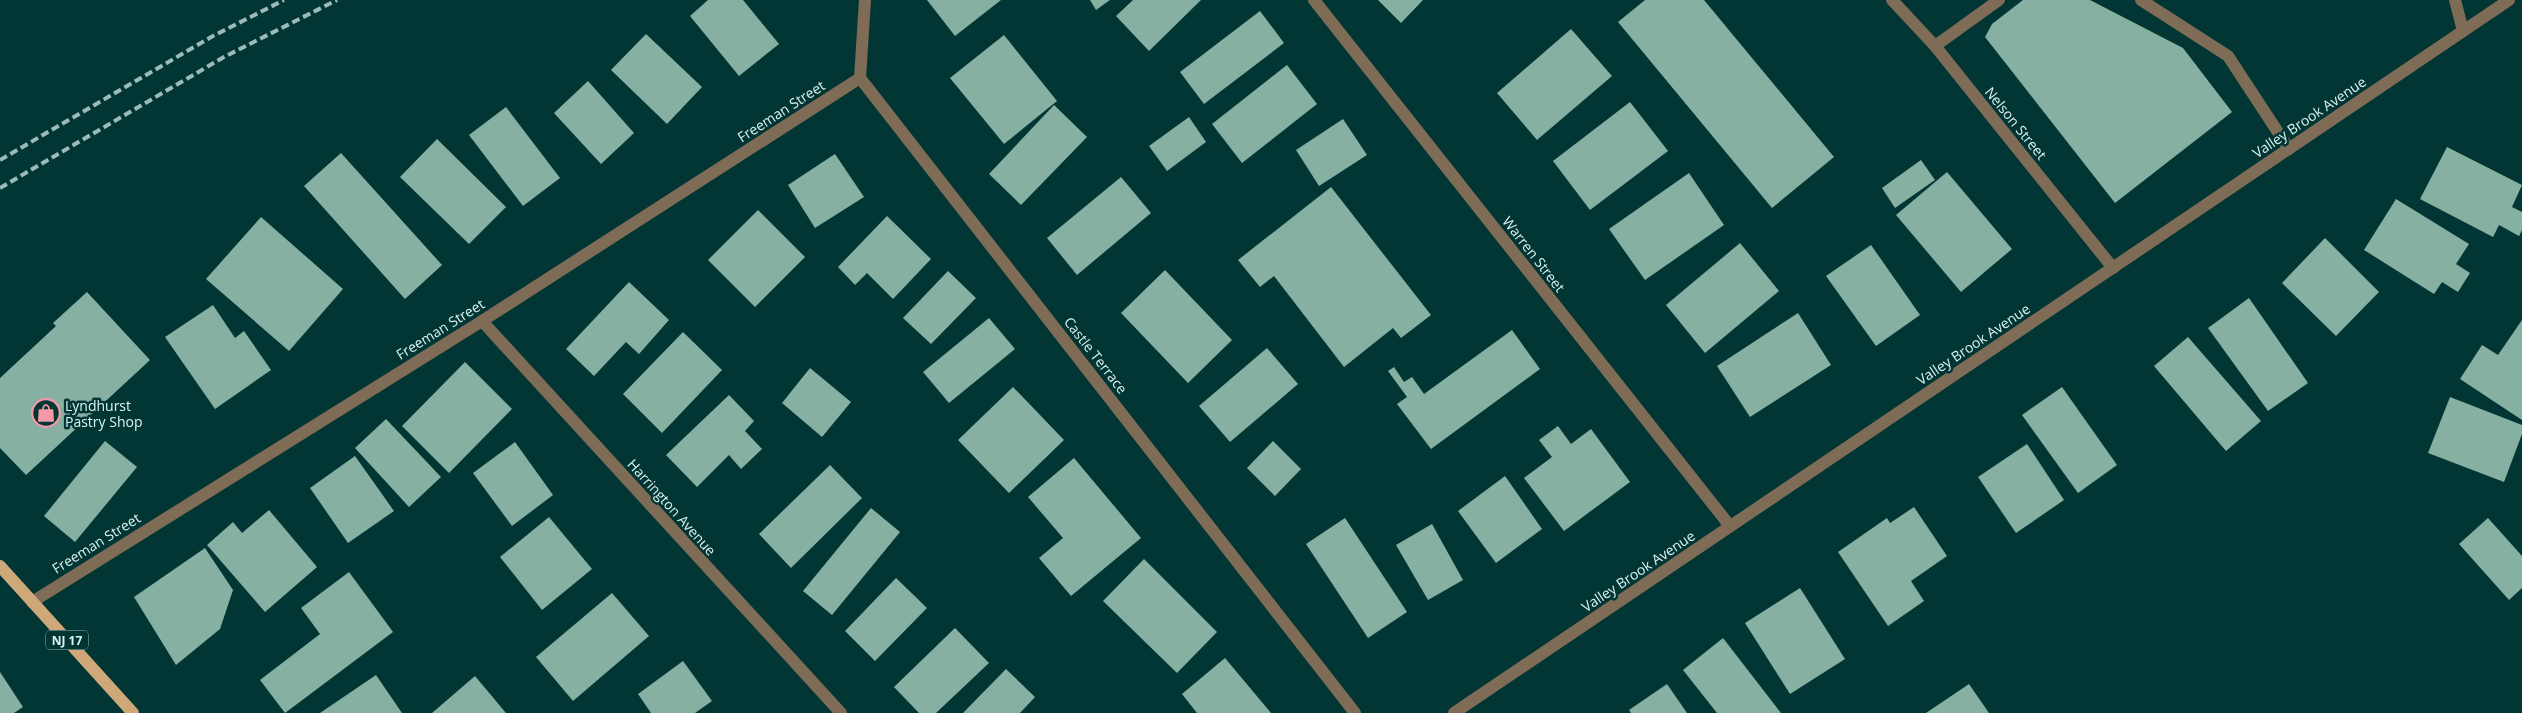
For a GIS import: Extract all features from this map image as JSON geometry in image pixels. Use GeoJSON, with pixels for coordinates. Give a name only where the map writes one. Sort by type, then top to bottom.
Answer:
{"type":"FeatureCollection","features":[{"type":"Feature","properties":{"kind":"main road","name":"NJ 17"},"geometry":{"type":"LineString","coordinates":[[1,570],[133,713]]}},
{"type":"Feature","properties":{"kind":"street"},"geometry":{"type":"LineString","coordinates":[[860,78],[864,0]]}},
{"type":"Feature","properties":{"kind":"street","name":"Warren Street"},"geometry":{"type":"LineString","coordinates":[[1314,0],[1730,526]]}},
{"type":"Feature","properties":{"kind":"street","name":"Nelson Street"},"geometry":{"type":"LineString","coordinates":[[1892,0],[1935,46],[2113,268]]}},
{"type":"Feature","properties":{"kind":"street"},"geometry":{"type":"LineString","coordinates":[[1935,46],[2000,0]]}},
{"type":"Feature","properties":{"kind":"street"},"geometry":{"type":"LineString","coordinates":[[2141,0],[2228,56],[2289,149]]}},
{"type":"Feature","properties":{"kind":"street"},"geometry":{"type":"LineString","coordinates":[[2455,0],[2463,31]]}},
{"type":"Feature","properties":{"kind":"street","name":"Valley Brook Avenue"},"geometry":{"type":"LineString","coordinates":[[1454,713],[2510,0]]}},
{"type":"Feature","properties":{"kind":"street","name":"Freeman Street"},"geometry":{"type":"LineString","coordinates":[[32,602],[482,321],[860,78]]}},
{"type":"Feature","properties":{"kind":"street","name":"Castle Terrace"},"geometry":{"type":"LineString","coordinates":[[860,78],[1355,713]]}},
{"type":"Feature","properties":{"kind":"street","name":"Harrington Avenue"},"geometry":{"type":"LineString","coordinates":[[482,321],[840,713]]}},
{"type":"Feature","properties":{"kind":"building"},"geometry":{"type":"Polygon","coordinates":[[[708,0],[743,0],[779,44],[739,76],[690,16],[708,0]]]}},
{"type":"Feature","properties":{"kind":"building"},"geometry":{"type":"Polygon","coordinates":[[[927,0],[1001,0],[955,36],[927,0]]]}},
{"type":"Feature","properties":{"kind":"building"},"geometry":{"type":"Polygon","coordinates":[[[1090,0],[1110,0],[1096,10],[1090,0]]]}},
{"type":"Feature","properties":{"kind":"building"},"geometry":{"type":"Polygon","coordinates":[[[1133,0],[1201,0],[1149,51],[1116,16],[1133,0]]]}},
{"type":"Feature","properties":{"kind":"building"},"geometry":{"type":"Polygon","coordinates":[[[1378,0],[1423,0],[1401,23],[1378,0]]]}},
{"type":"Feature","properties":{"kind":"building"},"geometry":{"type":"Polygon","coordinates":[[[1645,0],[1704,0],[1834,157],[1772,208],[1618,22],[1645,0]]]}},
{"type":"Feature","properties":{"kind":"building"},"geometry":{"type":"Polygon","coordinates":[[[2023,0],[2090,0],[2183,48],[2232,112],[2115,203],[1985,37],[1992,24],[2023,0]]]}},
{"type":"Feature","properties":{"kind":"building"},"geometry":{"type":"Polygon","coordinates":[[[1260,11],[1284,43],[1204,104],[1180,72],[1260,11]]]}},
{"type":"Feature","properties":{"kind":"building"},"geometry":{"type":"Polygon","coordinates":[[[1571,29],[1612,76],[1537,140],[1497,93],[1571,29]]]}},
{"type":"Feature","properties":{"kind":"building"},"geometry":{"type":"Polygon","coordinates":[[[646,34],[702,87],[667,124],[611,70],[646,34]]]}},
{"type":"Feature","properties":{"kind":"building"},"geometry":{"type":"Polygon","coordinates":[[[1004,35],[1057,101],[1004,144],[950,78],[1004,35]]]}},
{"type":"Feature","properties":{"kind":"building"},"geometry":{"type":"Polygon","coordinates":[[[1287,65],[1317,104],[1242,163],[1212,124],[1287,65]]]}},
{"type":"Feature","properties":{"kind":"building"},"geometry":{"type":"Polygon","coordinates":[[[588,81],[634,133],[601,164],[554,113],[588,81]]]}},
{"type":"Feature","properties":{"kind":"building"},"geometry":{"type":"Polygon","coordinates":[[[1630,102],[1668,151],[1590,210],[1553,161],[1630,102]]]}},
{"type":"Feature","properties":{"kind":"building"},"geometry":{"type":"Polygon","coordinates":[[[1054,105],[1087,137],[1021,205],[989,174],[1054,105]]]}},
{"type":"Feature","properties":{"kind":"building"},"geometry":{"type":"Polygon","coordinates":[[[506,107],[560,178],[523,206],[469,135],[506,107]]]}},
{"type":"Feature","properties":{"kind":"building"},"geometry":{"type":"Polygon","coordinates":[[[1189,117],[1206,142],[1167,171],[1149,146],[1189,117]]]}},
{"type":"Feature","properties":{"kind":"building"},"geometry":{"type":"Polygon","coordinates":[[[1343,119],[1367,155],[1319,186],[1296,150],[1343,119]]]}},
{"type":"Feature","properties":{"kind":"building"},"geometry":{"type":"Polygon","coordinates":[[[437,139],[506,207],[469,244],[400,177],[437,139]]]}},
{"type":"Feature","properties":{"kind":"building"},"geometry":{"type":"Polygon","coordinates":[[[2447,147],[2522,185],[2512,207],[2522,212],[2522,230],[2519,236],[2499,225],[2493,237],[2420,199],[2447,147]]]}},
{"type":"Feature","properties":{"kind":"building"},"geometry":{"type":"Polygon","coordinates":[[[341,153],[442,265],[405,299],[304,186],[341,153]]]}},
{"type":"Feature","properties":{"kind":"building"},"geometry":{"type":"Polygon","coordinates":[[[835,154],[864,197],[815,228],[788,185],[835,154]]]}},
{"type":"Feature","properties":{"kind":"building"},"geometry":{"type":"Polygon","coordinates":[[[1921,160],[1935,180],[1895,208],[1882,188],[1921,160]]]}},
{"type":"Feature","properties":{"kind":"building"},"geometry":{"type":"Polygon","coordinates":[[[1947,172],[2012,249],[1961,292],[1896,215],[1947,172]]]}},
{"type":"Feature","properties":{"kind":"building"},"geometry":{"type":"Polygon","coordinates":[[[1689,173],[1724,225],[1645,280],[1609,229],[1689,173]]]}},
{"type":"Feature","properties":{"kind":"building"},"geometry":{"type":"Polygon","coordinates":[[[1121,177],[1151,213],[1077,275],[1047,238],[1121,177]]]}},
{"type":"Feature","properties":{"kind":"building"},"geometry":{"type":"Polygon","coordinates":[[[1331,187],[1431,315],[1401,338],[1393,328],[1344,367],[1274,276],[1260,287],[1238,260],[1331,187]]]}},
{"type":"Feature","properties":{"kind":"building"},"geometry":{"type":"Polygon","coordinates":[[[2396,199],[2469,244],[2456,264],[2470,273],[2458,292],[2442,282],[2434,294],[2364,250],[2396,199]]]}},
{"type":"Feature","properties":{"kind":"building"},"geometry":{"type":"Polygon","coordinates":[[[758,210],[805,257],[755,307],[708,260],[758,210]]]}},
{"type":"Feature","properties":{"kind":"building"},"geometry":{"type":"Polygon","coordinates":[[[887,216],[931,259],[893,299],[867,273],[855,285],[838,267],[887,216]]]}},
{"type":"Feature","properties":{"kind":"building"},"geometry":{"type":"Polygon","coordinates":[[[261,217],[343,289],[289,351],[206,279],[261,217]]]}},
{"type":"Feature","properties":{"kind":"building"},"geometry":{"type":"Polygon","coordinates":[[[2325,238],[2379,292],[2336,336],[2282,283],[2325,238]]]}},
{"type":"Feature","properties":{"kind":"building"},"geometry":{"type":"Polygon","coordinates":[[[1740,243],[1779,291],[1705,353],[1666,305],[1740,243]]]}},
{"type":"Feature","properties":{"kind":"building"},"geometry":{"type":"Polygon","coordinates":[[[1871,245],[1920,315],[1876,346],[1826,276],[1871,245]]]}},
{"type":"Feature","properties":{"kind":"building"},"geometry":{"type":"Polygon","coordinates":[[[1165,270],[1232,340],[1188,383],[1121,313],[1165,270]]]}},
{"type":"Feature","properties":{"kind":"building"},"geometry":{"type":"Polygon","coordinates":[[[948,271],[976,298],[931,344],[903,318],[948,271]]]}},
{"type":"Feature","properties":{"kind":"building"},"geometry":{"type":"Polygon","coordinates":[[[629,282],[669,320],[639,354],[626,342],[594,376],[566,349],[629,282]]]}},
{"type":"Feature","properties":{"kind":"building","name":"Lyndhurst Pastry Shop"},"geometry":{"type":"Polygon","coordinates":[[[87,292],[150,360],[26,475],[0,448],[0,378],[56,326],[53,323],[87,292]]]}},
{"type":"Feature","properties":{"kind":"building"},"geometry":{"type":"Polygon","coordinates":[[[2249,298],[2308,383],[2268,411],[2208,328],[2249,298]]]}},
{"type":"Feature","properties":{"kind":"building"},"geometry":{"type":"Polygon","coordinates":[[[213,305],[235,338],[244,331],[271,370],[215,409],[165,337],[213,305]]]}},
{"type":"Feature","properties":{"kind":"building"},"geometry":{"type":"Polygon","coordinates":[[[1798,313],[1831,365],[1750,417],[1717,366],[1798,313]]]}},
{"type":"Feature","properties":{"kind":"building"},"geometry":{"type":"Polygon","coordinates":[[[989,318],[1015,349],[949,403],[923,372],[989,318]]]}},
{"type":"Feature","properties":{"kind":"building"},"geometry":{"type":"Polygon","coordinates":[[[2522,320],[2522,420],[2460,379],[2482,345],[2498,355],[2522,320]]]}},
{"type":"Feature","properties":{"kind":"building"},"geometry":{"type":"Polygon","coordinates":[[[1512,330],[1540,369],[1431,449],[1397,404],[1407,397],[1388,371],[1394,367],[1404,382],[1412,377],[1424,394],[1512,330]]]}},
{"type":"Feature","properties":{"kind":"building"},"geometry":{"type":"Polygon","coordinates":[[[683,332],[722,370],[662,433],[623,394],[683,332]]]}},
{"type":"Feature","properties":{"kind":"building"},"geometry":{"type":"Polygon","coordinates":[[[2188,337],[2261,421],[2226,451],[2154,366],[2188,337]]]}},
{"type":"Feature","properties":{"kind":"building"},"geometry":{"type":"Polygon","coordinates":[[[1267,348],[1298,384],[1230,442],[1199,406],[1267,348]]]}},
{"type":"Feature","properties":{"kind":"building"},"geometry":{"type":"Polygon","coordinates":[[[465,362],[512,409],[449,473],[402,426],[465,362]]]}},
{"type":"Feature","properties":{"kind":"building"},"geometry":{"type":"Polygon","coordinates":[[[810,368],[851,402],[822,437],[782,403],[810,368]]]}},
{"type":"Feature","properties":{"kind":"building"},"geometry":{"type":"Polygon","coordinates":[[[1013,387],[1064,440],[1009,493],[958,440],[1013,387]]]}},
{"type":"Feature","properties":{"kind":"building"},"geometry":{"type":"Polygon","coordinates":[[[2062,387],[2117,465],[2078,493],[2022,415],[2062,387]]]}},
{"type":"Feature","properties":{"kind":"building"},"geometry":{"type":"Polygon","coordinates":[[[729,395],[754,421],[745,431],[762,449],[741,469],[729,455],[697,487],[666,455],[729,395]]]}},
{"type":"Feature","properties":{"kind":"building"},"geometry":{"type":"Polygon","coordinates":[[[2450,397],[2522,425],[2522,434],[2504,482],[2428,453],[2450,397]]]}},
{"type":"Feature","properties":{"kind":"building"},"geometry":{"type":"Polygon","coordinates":[[[386,419],[441,477],[409,507],[355,448],[386,419]]]}},
{"type":"Feature","properties":{"kind":"building"},"geometry":{"type":"Polygon","coordinates":[[[1558,426],[1571,444],[1591,429],[1630,482],[1564,531],[1524,478],[1552,457],[1539,440],[1558,426]]]}},
{"type":"Feature","properties":{"kind":"building"},"geometry":{"type":"Polygon","coordinates":[[[105,441],[137,467],[75,542],[44,516],[105,441]]]}},
{"type":"Feature","properties":{"kind":"building"},"geometry":{"type":"Polygon","coordinates":[[[1273,441],[1301,469],[1275,496],[1247,468],[1273,441]]]}},
{"type":"Feature","properties":{"kind":"building"},"geometry":{"type":"Polygon","coordinates":[[[515,442],[553,495],[512,526],[473,473],[515,442]]]}},
{"type":"Feature","properties":{"kind":"building"},"geometry":{"type":"Polygon","coordinates":[[[2027,444],[2064,500],[2016,533],[1978,477],[2027,444]]]}},
{"type":"Feature","properties":{"kind":"building"},"geometry":{"type":"Polygon","coordinates":[[[355,456],[394,511],[348,543],[310,488],[355,456]]]}},
{"type":"Feature","properties":{"kind":"building"},"geometry":{"type":"Polygon","coordinates":[[[1074,458],[1141,538],[1071,596],[1039,558],[1063,538],[1028,497],[1074,458]]]}},
{"type":"Feature","properties":{"kind":"building"},"geometry":{"type":"Polygon","coordinates":[[[830,465],[862,498],[791,568],[759,534],[830,465]]]}},
{"type":"Feature","properties":{"kind":"building"},"geometry":{"type":"Polygon","coordinates":[[[1505,476],[1542,529],[1496,563],[1458,511],[1505,476]]]}},
{"type":"Feature","properties":{"kind":"building"},"geometry":{"type":"Polygon","coordinates":[[[1914,507],[1947,556],[1911,581],[1924,601],[1888,626],[1838,552],[1887,518],[1890,523],[1914,507]]]}},
{"type":"Feature","properties":{"kind":"building"},"geometry":{"type":"Polygon","coordinates":[[[871,508],[900,532],[832,615],[803,591],[871,508]]]}},
{"type":"Feature","properties":{"kind":"building"},"geometry":{"type":"Polygon","coordinates":[[[269,510],[317,567],[265,612],[207,545],[233,522],[242,533],[269,510]]]}},
{"type":"Feature","properties":{"kind":"building"},"geometry":{"type":"Polygon","coordinates":[[[549,517],[592,569],[542,610],[500,557],[549,517]]]}},
{"type":"Feature","properties":{"kind":"building"},"geometry":{"type":"Polygon","coordinates":[[[1345,518],[1407,612],[1368,638],[1306,544],[1345,518]]]}},
{"type":"Feature","properties":{"kind":"building"},"geometry":{"type":"Polygon","coordinates":[[[2488,518],[2522,556],[2522,588],[2509,600],[2459,544],[2488,518]]]}},
{"type":"Feature","properties":{"kind":"building"},"geometry":{"type":"Polygon","coordinates":[[[1432,524],[1463,580],[1428,600],[1396,545],[1432,524]]]}},
{"type":"Feature","properties":{"kind":"building"},"geometry":{"type":"Polygon","coordinates":[[[205,548],[233,590],[220,629],[176,665],[134,597],[205,548]]]}},
{"type":"Feature","properties":{"kind":"building"},"geometry":{"type":"Polygon","coordinates":[[[1144,559],[1217,632],[1177,673],[1103,601],[1144,559]]]}},
{"type":"Feature","properties":{"kind":"building"},"geometry":{"type":"Polygon","coordinates":[[[349,572],[393,632],[285,713],[260,680],[320,634],[301,608],[349,572]]]}},
{"type":"Feature","properties":{"kind":"building"},"geometry":{"type":"Polygon","coordinates":[[[896,578],[927,608],[875,661],[845,631],[896,578]]]}},
{"type":"Feature","properties":{"kind":"building"},"geometry":{"type":"Polygon","coordinates":[[[1800,588],[1845,659],[1790,694],[1745,623],[1800,588]]]}},
{"type":"Feature","properties":{"kind":"building"},"geometry":{"type":"Polygon","coordinates":[[[612,593],[649,636],[573,701],[536,657],[612,593]]]}},
{"type":"Feature","properties":{"kind":"building"},"geometry":{"type":"Polygon","coordinates":[[[955,628],[989,663],[936,713],[919,713],[894,687],[955,628]]]}},
{"type":"Feature","properties":{"kind":"building"},"geometry":{"type":"Polygon","coordinates":[[[1723,638],[1781,713],[1717,713],[1683,670],[1723,638]]]}},
{"type":"Feature","properties":{"kind":"building"},"geometry":{"type":"Polygon","coordinates":[[[1225,658],[1271,713],[1197,713],[1182,694],[1225,658]]]}},
{"type":"Feature","properties":{"kind":"building"},"geometry":{"type":"Polygon","coordinates":[[[683,661],[712,701],[695,713],[651,713],[638,694],[683,661]]]}},
{"type":"Feature","properties":{"kind":"building"},"geometry":{"type":"Polygon","coordinates":[[[1006,669],[1035,697],[1020,713],[963,713],[1006,669]]]}},
{"type":"Feature","properties":{"kind":"building"},"geometry":{"type":"Polygon","coordinates":[[[0,672],[23,707],[14,713],[0,713],[0,672]]]}},
{"type":"Feature","properties":{"kind":"building"},"geometry":{"type":"Polygon","coordinates":[[[376,675],[402,713],[320,713],[376,675]]]}},
{"type":"Feature","properties":{"kind":"building"},"geometry":{"type":"Polygon","coordinates":[[[475,676],[506,713],[432,713],[475,676]]]}},
{"type":"Feature","properties":{"kind":"building"},"geometry":{"type":"Polygon","coordinates":[[[1667,684],[1687,713],[1631,713],[1629,710],[1667,684]]]}},
{"type":"Feature","properties":{"kind":"building"},"geometry":{"type":"Polygon","coordinates":[[[1969,684],[1989,713],[1926,713],[1969,684]]]}},
{"type":"Feature","properties":{"kind":"railway"},"geometry":{"type":"LineString","coordinates":[[0,160],[213,36],[284,0]]}},
{"type":"Feature","properties":{"kind":"railway"},"geometry":{"type":"LineString","coordinates":[[0,188],[224,57],[337,0]]}},
{"type":"Feature","properties":{"kind":"place","name":"Lyndhurst Pastry Shop"},"geometry":{"type":"Point","coordinates":[46,413]}}]}
